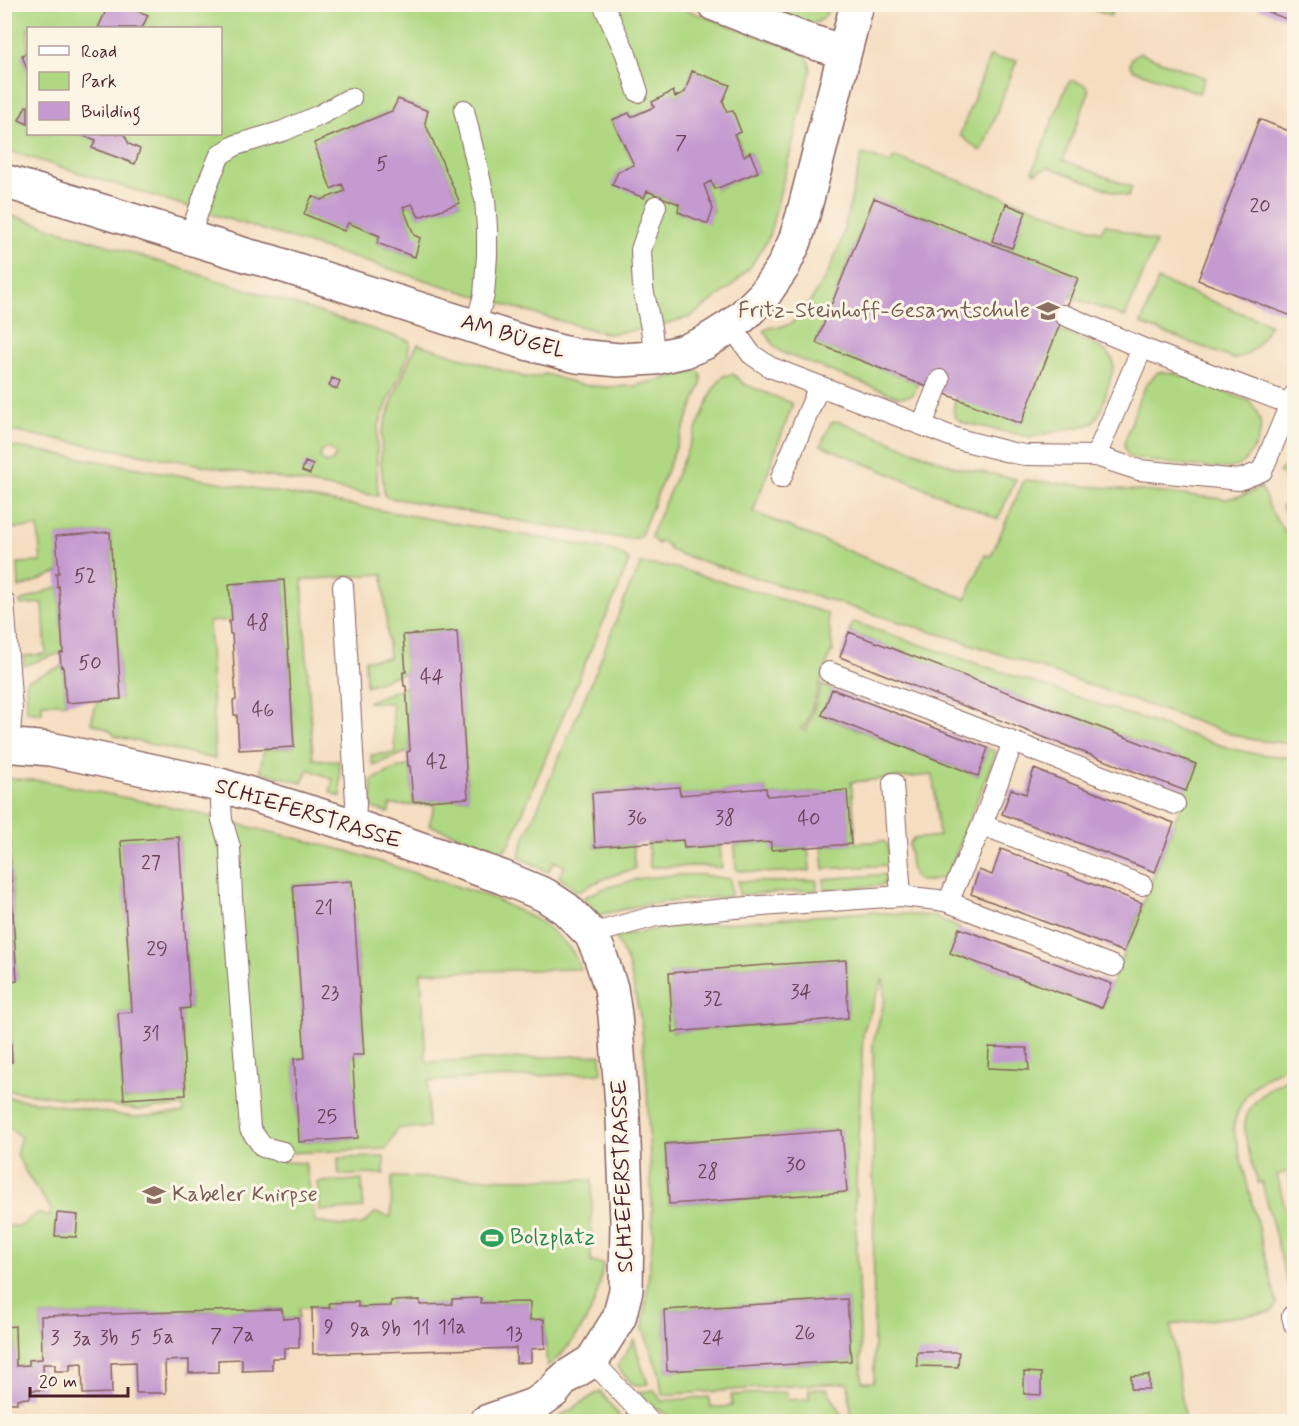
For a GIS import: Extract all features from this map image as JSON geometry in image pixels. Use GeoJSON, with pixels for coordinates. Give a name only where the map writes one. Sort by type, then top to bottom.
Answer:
{"type":"FeatureCollection","features":[{"type":"Feature","properties":{"kind":"street"},"geometry":{"type":"LineString","coordinates":[[714,4],[803,39],[844,52]]}},
{"type":"Feature","properties":{"kind":"street","name":"AM BÜGEL"},"geometry":{"type":"LineString","coordinates":[[4,181],[269,261],[526,343],[577,356],[619,360],[655,358],[685,351],[704,343],[731,326],[764,295],[783,267],[795,241],[857,4]]}},
{"type":"Feature","properties":{"kind":"street","name":"SCHIEFERSTRASSE"},"geometry":{"type":"LineString","coordinates":[[7,745],[50,749],[220,785],[355,826],[502,877],[545,895],[566,909],[591,934],[611,988],[615,1015],[623,1117],[627,1222],[626,1290],[619,1318],[592,1361],[568,1376],[554,1391],[536,1404],[486,1422]]}},
{"type":"Feature","properties":{"kind":"lane"},"geometry":{"type":"LineString","coordinates":[[603,4],[626,54],[638,92]]}},
{"type":"Feature","properties":{"kind":"lane"},"geometry":{"type":"LineString","coordinates":[[189,238],[220,155],[236,145],[283,131],[320,115],[351,98]]}},
{"type":"Feature","properties":{"kind":"lane"},"geometry":{"type":"LineString","coordinates":[[464,110],[485,200],[488,228],[484,295],[475,327]]}},
{"type":"Feature","properties":{"kind":"lane"},"geometry":{"type":"LineString","coordinates":[[655,358],[643,288],[641,250],[656,206]]}},
{"type":"Feature","properties":{"kind":"lane"},"geometry":{"type":"LineString","coordinates":[[731,326],[752,354],[770,367],[958,439],[1026,455],[1096,456],[1138,470],[1239,480],[1262,471],[1292,399],[1142,348],[1064,315]]}},
{"type":"Feature","properties":{"kind":"lane"},"geometry":{"type":"LineString","coordinates":[[1096,456],[1142,348]]}},
{"type":"Feature","properties":{"kind":"lane"},"geometry":{"type":"LineString","coordinates":[[922,425],[940,380]]}},
{"type":"Feature","properties":{"kind":"lane"},"geometry":{"type":"LineString","coordinates":[[781,478],[819,386]]}},
{"type":"Feature","properties":{"kind":"lane"},"geometry":{"type":"LineString","coordinates":[[343,585],[356,802],[355,826]]}},
{"type":"Feature","properties":{"kind":"lane"},"geometry":{"type":"LineString","coordinates":[[4,601],[12,710],[7,745]]}},
{"type":"Feature","properties":{"kind":"lane"},"geometry":{"type":"LineString","coordinates":[[829,672],[1175,804]]}},
{"type":"Feature","properties":{"kind":"lane"},"geometry":{"type":"LineString","coordinates":[[948,902],[982,825],[1013,742]]}},
{"type":"Feature","properties":{"kind":"lane"},"geometry":{"type":"LineString","coordinates":[[893,783],[901,896]]}},
{"type":"Feature","properties":{"kind":"lane"},"geometry":{"type":"LineString","coordinates":[[220,785],[222,820],[230,847],[250,1129],[263,1147],[283,1152]]}},
{"type":"Feature","properties":{"kind":"lane"},"geometry":{"type":"LineString","coordinates":[[982,825],[1142,885]]}},
{"type":"Feature","properties":{"kind":"lane"},"geometry":{"type":"LineString","coordinates":[[591,934],[656,916],[901,896],[948,902],[1113,966]]}},
{"type":"Feature","properties":{"kind":"lane"},"geometry":{"type":"LineString","coordinates":[[592,1361],[650,1422]]}},
{"type":"Feature","properties":{"kind":"green space"},"geometry":{"type":"Polygon","coordinates":[[[1095,4],[1116,5],[1110,16],[1094,10],[1095,4]]]}},
{"type":"Feature","properties":{"kind":"green space"},"geometry":{"type":"Polygon","coordinates":[[[4,5],[109,5],[99,27],[27,27],[27,53],[22,56],[27,69],[27,106],[19,120],[27,124],[27,135],[81,135],[96,140],[93,148],[135,164],[124,135],[222,135],[222,27],[142,27],[148,15],[119,5],[673,5],[801,52],[809,60],[811,70],[769,237],[751,266],[731,287],[690,317],[651,328],[608,334],[535,314],[5,150],[4,5]],[[692,71],[685,92],[675,97],[673,91],[654,107],[631,117],[629,113],[612,120],[634,165],[618,172],[613,184],[644,197],[647,191],[679,204],[678,212],[708,223],[713,209],[704,185],[711,181],[716,189],[758,172],[750,152],[744,156],[723,101],[729,85],[692,71]],[[398,99],[392,111],[314,143],[331,188],[342,184],[345,191],[321,200],[312,196],[304,214],[344,231],[348,223],[380,236],[377,243],[415,257],[414,235],[403,207],[412,204],[419,216],[460,203],[425,123],[428,111],[398,99]]]}},
{"type":"Feature","properties":{"kind":"green space"},"geometry":{"type":"Polygon","coordinates":[[[758,5],[829,5],[823,18],[810,24],[758,5]]]}},
{"type":"Feature","properties":{"kind":"green space"},"geometry":{"type":"Polygon","coordinates":[[[1140,53],[1205,78],[1199,93],[1134,70],[1130,66],[1131,61],[1140,53]]]}},
{"type":"Feature","properties":{"kind":"green space"},"geometry":{"type":"Polygon","coordinates":[[[990,56],[1017,60],[980,151],[960,135],[990,56]]]}},
{"type":"Feature","properties":{"kind":"green space"},"geometry":{"type":"Polygon","coordinates":[[[1070,81],[1087,86],[1089,92],[1063,160],[1132,187],[1128,197],[1049,167],[1034,173],[1033,170],[1070,81]]]}},
{"type":"Feature","properties":{"kind":"green space"},"geometry":{"type":"Polygon","coordinates":[[[862,154],[891,163],[894,157],[1101,232],[1105,224],[1156,243],[1125,317],[1071,297],[1078,278],[874,198],[816,343],[918,383],[914,394],[899,397],[783,353],[775,347],[764,330],[791,324],[812,299],[827,275],[840,245],[862,154]],[[1025,212],[992,241],[1012,248],[1025,212]]]}},
{"type":"Feature","properties":{"kind":"green space"},"geometry":{"type":"Polygon","coordinates":[[[4,214],[410,341],[405,364],[385,408],[378,430],[376,454],[378,496],[5,430],[4,214]],[[330,449],[322,451],[320,456],[326,463],[335,457],[335,453],[330,449]]]}},
{"type":"Feature","properties":{"kind":"green space"},"geometry":{"type":"Polygon","coordinates":[[[1158,280],[1270,324],[1260,342],[1252,350],[1234,359],[1141,324],[1158,280]]]}},
{"type":"Feature","properties":{"kind":"green space"},"geometry":{"type":"Polygon","coordinates":[[[1057,330],[1098,346],[1111,356],[1112,373],[1101,409],[1091,424],[1031,437],[964,423],[955,416],[953,410],[956,398],[1057,330]]]}},
{"type":"Feature","properties":{"kind":"green space"},"geometry":{"type":"Polygon","coordinates":[[[418,344],[524,377],[546,374],[581,385],[634,386],[698,370],[701,374],[701,385],[640,537],[622,538],[386,497],[381,460],[382,433],[391,405],[418,344]]]}},
{"type":"Feature","properties":{"kind":"green space"},"geometry":{"type":"Polygon","coordinates":[[[1158,372],[1174,373],[1249,401],[1258,414],[1261,428],[1254,448],[1244,462],[1234,467],[1224,468],[1161,463],[1129,457],[1124,444],[1139,399],[1146,385],[1158,372]]]}},
{"type":"Feature","properties":{"kind":"green space"},"geometry":{"type":"Polygon","coordinates":[[[733,374],[744,384],[791,403],[792,406],[753,512],[966,599],[985,555],[991,556],[1024,480],[1226,499],[1253,492],[1261,487],[1271,511],[1294,546],[1294,744],[1255,740],[1234,735],[968,643],[682,555],[668,549],[669,546],[660,541],[658,544],[651,537],[653,530],[714,388],[723,376],[733,374]]]}},
{"type":"Feature","properties":{"kind":"green space"},"geometry":{"type":"Polygon","coordinates":[[[838,421],[956,467],[1016,479],[998,519],[821,445],[831,423],[838,421]]]}},
{"type":"Feature","properties":{"kind":"green space"},"geometry":{"type":"Polygon","coordinates":[[[5,445],[602,549],[626,557],[629,560],[618,590],[510,843],[503,851],[429,825],[435,805],[390,805],[389,813],[372,808],[372,780],[399,767],[410,766],[413,802],[468,798],[457,631],[403,635],[406,672],[366,686],[365,660],[389,658],[383,574],[302,580],[313,759],[339,761],[341,797],[330,792],[333,779],[308,769],[302,783],[260,771],[264,749],[294,747],[284,580],[230,584],[232,620],[209,622],[215,759],[115,736],[107,729],[91,723],[97,701],[121,699],[110,532],[57,536],[59,573],[19,588],[18,563],[41,562],[38,527],[5,529],[5,445]]]}},
{"type":"Feature","properties":{"kind":"green space"},"geometry":{"type":"Polygon","coordinates":[[[1294,458],[1294,485],[1279,472],[1294,458]]]}},
{"type":"Feature","properties":{"kind":"green space"},"geometry":{"type":"Polygon","coordinates":[[[1282,506],[1294,507],[1294,531],[1290,525],[1282,506]]]}},
{"type":"Feature","properties":{"kind":"green space"},"geometry":{"type":"Polygon","coordinates":[[[641,564],[676,568],[827,613],[833,652],[831,652],[805,727],[802,726],[801,729],[806,731],[822,685],[832,689],[822,716],[978,776],[988,748],[996,752],[947,876],[925,881],[919,880],[912,872],[909,844],[913,839],[939,836],[933,775],[851,782],[856,843],[883,841],[888,845],[889,865],[824,869],[822,846],[851,844],[846,790],[767,796],[766,788],[680,795],[679,787],[592,793],[595,847],[633,844],[635,869],[605,878],[578,892],[559,877],[565,866],[554,861],[548,872],[519,857],[523,842],[641,564]]]}},
{"type":"Feature","properties":{"kind":"green space"},"geometry":{"type":"Polygon","coordinates":[[[59,586],[63,653],[24,666],[24,656],[46,654],[43,603],[21,605],[20,602],[59,586]]]}},
{"type":"Feature","properties":{"kind":"green space"},"geometry":{"type":"Polygon","coordinates":[[[853,622],[1229,748],[1294,758],[1294,1064],[1271,1074],[1254,1086],[1247,1094],[1233,1127],[1277,1304],[1270,1312],[1171,1325],[1185,1421],[852,1421],[848,1383],[662,1395],[660,1376],[643,1329],[653,1233],[647,1086],[641,1020],[628,963],[615,937],[670,927],[869,912],[932,916],[959,928],[950,953],[1102,1008],[1196,764],[849,632],[853,622]],[[846,960],[669,973],[673,1032],[848,1018],[846,960]],[[883,978],[863,1032],[855,1205],[862,1382],[874,1382],[873,1043],[885,999],[883,978]],[[841,1130],[665,1144],[669,1204],[847,1192],[841,1130]],[[847,1299],[664,1310],[667,1371],[851,1361],[847,1299]]]}},
{"type":"Feature","properties":{"kind":"green space"},"geometry":{"type":"Polygon","coordinates":[[[63,666],[66,703],[42,703],[42,713],[27,711],[26,681],[63,666]]]}},
{"type":"Feature","properties":{"kind":"green space"},"geometry":{"type":"Polygon","coordinates":[[[406,686],[410,751],[373,765],[371,755],[395,753],[392,703],[367,702],[406,686]]]}},
{"type":"Feature","properties":{"kind":"green space"},"geometry":{"type":"Polygon","coordinates":[[[5,778],[44,781],[190,811],[347,851],[492,898],[539,921],[562,940],[572,951],[581,969],[421,972],[426,1062],[601,1055],[602,1073],[428,1081],[428,1128],[398,1128],[386,1149],[283,1153],[283,1162],[305,1163],[315,1222],[341,1226],[362,1225],[375,1213],[391,1217],[392,1177],[592,1180],[591,1262],[603,1264],[601,1276],[593,1306],[577,1335],[563,1353],[547,1366],[544,1319],[530,1320],[529,1302],[481,1303],[480,1298],[452,1299],[452,1304],[420,1305],[391,1301],[391,1306],[358,1307],[358,1302],[330,1303],[330,1308],[299,1308],[299,1318],[283,1319],[282,1309],[41,1316],[42,1359],[29,1360],[29,1365],[16,1366],[14,1326],[5,1327],[5,1226],[21,1226],[37,1213],[50,1217],[51,1209],[18,1157],[17,1149],[21,1137],[5,1124],[5,1097],[134,1117],[184,1113],[183,1106],[136,1110],[5,1090],[5,1062],[12,1061],[7,982],[17,980],[7,813],[5,813],[5,778]],[[179,837],[121,841],[132,1012],[118,1013],[124,1099],[186,1095],[181,1009],[190,1008],[179,837]],[[352,881],[293,885],[305,1058],[294,1059],[299,1142],[357,1138],[352,1055],[364,1054],[352,881]]]}},
{"type":"Feature","properties":{"kind":"green space"},"geometry":{"type":"Polygon","coordinates":[[[683,840],[684,848],[720,846],[722,868],[650,867],[648,843],[683,840]]]}},
{"type":"Feature","properties":{"kind":"green space"},"geometry":{"type":"Polygon","coordinates":[[[771,842],[772,850],[808,847],[810,871],[736,870],[735,845],[771,842]]]}},
{"type":"Feature","properties":{"kind":"green space"},"geometry":{"type":"Polygon","coordinates":[[[890,874],[883,885],[824,890],[824,879],[890,874]]]}},
{"type":"Feature","properties":{"kind":"green space"},"geometry":{"type":"Polygon","coordinates":[[[702,875],[730,879],[731,896],[646,904],[599,915],[583,898],[602,889],[642,878],[702,875]]]}},
{"type":"Feature","properties":{"kind":"green space"},"geometry":{"type":"Polygon","coordinates":[[[817,880],[817,890],[739,895],[738,881],[817,880]]]}},
{"type":"Feature","properties":{"kind":"green space"},"geometry":{"type":"Polygon","coordinates":[[[1294,1076],[1294,1170],[1277,1175],[1294,1245],[1294,1303],[1262,1182],[1258,1183],[1249,1151],[1245,1122],[1248,1113],[1260,1097],[1276,1085],[1294,1076]]]}},
{"type":"Feature","properties":{"kind":"green space"},"geometry":{"type":"Polygon","coordinates":[[[384,1157],[384,1174],[339,1175],[338,1158],[384,1157]]]}},
{"type":"Feature","properties":{"kind":"green space"},"geometry":{"type":"Polygon","coordinates":[[[362,1180],[363,1208],[320,1211],[318,1182],[362,1180]]]}},
{"type":"Feature","properties":{"kind":"green space"},"geometry":{"type":"Polygon","coordinates":[[[634,1340],[648,1384],[634,1386],[617,1367],[634,1340]]]}},
{"type":"Feature","properties":{"kind":"green space"},"geometry":{"type":"Polygon","coordinates":[[[809,1389],[827,1389],[846,1421],[679,1421],[650,1405],[639,1392],[654,1390],[661,1401],[709,1397],[711,1408],[732,1406],[731,1395],[786,1392],[787,1400],[809,1399],[809,1389]]]}},
{"type":"Feature","properties":{"kind":"green space"},"geometry":{"type":"Polygon","coordinates":[[[600,1391],[623,1421],[553,1421],[600,1391]]]}},
{"type":"Feature","properties":{"kind":"building"},"geometry":{"type":"Polygon","coordinates":[[[109,4],[119,4],[148,15],[142,27],[98,27],[109,4]]]}},
{"type":"Feature","properties":{"kind":"building"},"geometry":{"type":"Polygon","coordinates":[[[1294,4],[1294,22],[1250,5],[1294,4]]]}},
{"type":"Feature","properties":{"kind":"building"},"geometry":{"type":"Polygon","coordinates":[[[27,52],[27,69],[22,55],[27,52]]]}},
{"type":"Feature","properties":{"kind":"building"},"geometry":{"type":"Polygon","coordinates":[[[692,71],[730,85],[723,101],[727,112],[733,111],[741,132],[734,134],[744,156],[750,152],[758,172],[715,189],[711,181],[704,185],[713,209],[708,224],[678,212],[679,204],[647,191],[644,198],[612,185],[618,172],[634,165],[612,120],[629,113],[631,117],[654,107],[652,102],[673,91],[675,97],[685,92],[692,71]]]}},
{"type":"Feature","properties":{"kind":"building"},"geometry":{"type":"Polygon","coordinates":[[[398,99],[428,111],[425,123],[460,203],[419,217],[412,204],[403,207],[414,235],[420,238],[415,257],[377,243],[380,236],[348,223],[344,231],[304,214],[312,196],[321,200],[345,191],[342,184],[331,189],[314,143],[392,111],[398,99]]]}},
{"type":"Feature","properties":{"kind":"building"},"geometry":{"type":"Polygon","coordinates":[[[26,106],[27,106],[27,124],[19,120],[26,106]]]}},
{"type":"Feature","properties":{"kind":"building"},"geometry":{"type":"Polygon","coordinates":[[[1259,119],[1294,133],[1294,317],[1198,280],[1259,119]]]}},
{"type":"Feature","properties":{"kind":"building"},"geometry":{"type":"Polygon","coordinates":[[[81,135],[124,135],[129,144],[140,149],[135,164],[92,148],[96,140],[81,135]]]}},
{"type":"Feature","properties":{"kind":"building"},"geometry":{"type":"Polygon","coordinates":[[[874,198],[1078,278],[1021,424],[816,343],[874,198]]]}},
{"type":"Feature","properties":{"kind":"building"},"geometry":{"type":"Polygon","coordinates":[[[1006,204],[1026,212],[1012,248],[992,241],[1006,204]]]}},
{"type":"Feature","properties":{"kind":"building"},"geometry":{"type":"Polygon","coordinates":[[[332,378],[340,381],[337,389],[329,386],[332,378]]]}},
{"type":"Feature","properties":{"kind":"building"},"geometry":{"type":"Polygon","coordinates":[[[305,462],[313,465],[310,474],[302,471],[305,462]]]}},
{"type":"Feature","properties":{"kind":"building"},"geometry":{"type":"Polygon","coordinates":[[[110,532],[121,699],[66,703],[60,653],[63,653],[59,586],[57,587],[56,573],[59,573],[56,536],[110,532]]]}},
{"type":"Feature","properties":{"kind":"building"},"geometry":{"type":"Polygon","coordinates":[[[284,580],[294,747],[239,750],[237,715],[234,715],[233,701],[236,700],[232,634],[230,634],[229,621],[232,620],[229,584],[284,580]]]}},
{"type":"Feature","properties":{"kind":"building"},"geometry":{"type":"Polygon","coordinates":[[[457,631],[468,798],[413,802],[407,752],[410,751],[406,686],[404,686],[403,675],[403,672],[406,672],[403,635],[457,631]]]}},
{"type":"Feature","properties":{"kind":"building"},"geometry":{"type":"Polygon","coordinates":[[[849,632],[1196,764],[1186,791],[840,657],[849,632]]]}},
{"type":"Feature","properties":{"kind":"building"},"geometry":{"type":"Polygon","coordinates":[[[832,689],[988,748],[978,776],[822,715],[832,689]]]}},
{"type":"Feature","properties":{"kind":"building"},"geometry":{"type":"Polygon","coordinates":[[[1034,769],[1174,823],[1155,872],[1002,814],[1011,789],[1026,794],[1034,769]]]}},
{"type":"Feature","properties":{"kind":"building"},"geometry":{"type":"Polygon","coordinates":[[[679,787],[680,795],[766,788],[767,796],[847,790],[851,844],[771,850],[771,842],[684,848],[683,840],[595,847],[592,793],[679,787]]]}},
{"type":"Feature","properties":{"kind":"building"},"geometry":{"type":"Polygon","coordinates":[[[4,813],[7,813],[17,981],[7,982],[12,1062],[4,1062],[4,813]]]}},
{"type":"Feature","properties":{"kind":"building"},"geometry":{"type":"Polygon","coordinates":[[[179,837],[190,1008],[181,1009],[186,1095],[124,1099],[118,1013],[132,1012],[121,841],[179,837]]]}},
{"type":"Feature","properties":{"kind":"building"},"geometry":{"type":"Polygon","coordinates":[[[1001,849],[1142,903],[1124,952],[971,894],[979,870],[992,875],[1001,849]]]}},
{"type":"Feature","properties":{"kind":"building"},"geometry":{"type":"Polygon","coordinates":[[[352,881],[364,1055],[352,1055],[358,1138],[299,1142],[294,1059],[305,1058],[293,885],[352,881]]]}},
{"type":"Feature","properties":{"kind":"building"},"geometry":{"type":"Polygon","coordinates":[[[959,928],[1112,984],[1102,1008],[950,953],[959,928]]]}},
{"type":"Feature","properties":{"kind":"building"},"geometry":{"type":"Polygon","coordinates":[[[846,960],[848,1018],[673,1032],[669,973],[846,960]]]}},
{"type":"Feature","properties":{"kind":"building"},"geometry":{"type":"Polygon","coordinates":[[[989,1047],[1027,1048],[1029,1070],[988,1068],[989,1047]]]}},
{"type":"Feature","properties":{"kind":"building"},"geometry":{"type":"Polygon","coordinates":[[[842,1130],[847,1192],[669,1204],[665,1144],[842,1130]]]}},
{"type":"Feature","properties":{"kind":"building"},"geometry":{"type":"Polygon","coordinates":[[[1294,1173],[1294,1200],[1287,1175],[1294,1173]]]}},
{"type":"Feature","properties":{"kind":"building"},"geometry":{"type":"Polygon","coordinates":[[[57,1213],[78,1215],[76,1237],[55,1236],[57,1213]]]}},
{"type":"Feature","properties":{"kind":"building"},"geometry":{"type":"Polygon","coordinates":[[[481,1298],[481,1303],[530,1302],[530,1320],[544,1319],[545,1348],[531,1349],[531,1362],[516,1363],[516,1348],[313,1354],[312,1308],[330,1308],[329,1303],[358,1302],[358,1307],[391,1306],[391,1301],[420,1300],[420,1305],[452,1304],[452,1299],[481,1298]]]}},
{"type":"Feature","properties":{"kind":"building"},"geometry":{"type":"Polygon","coordinates":[[[847,1299],[851,1361],[667,1371],[664,1310],[847,1299]]]}},
{"type":"Feature","properties":{"kind":"building"},"geometry":{"type":"Polygon","coordinates":[[[282,1309],[283,1319],[299,1318],[299,1348],[284,1348],[284,1358],[272,1358],[272,1370],[242,1371],[242,1359],[218,1360],[218,1372],[189,1373],[189,1360],[165,1361],[166,1393],[136,1393],[135,1362],[111,1363],[112,1393],[83,1394],[82,1363],[70,1364],[70,1371],[55,1371],[55,1364],[43,1364],[44,1390],[31,1390],[30,1398],[17,1399],[17,1403],[4,1403],[4,1327],[15,1326],[16,1366],[29,1365],[29,1360],[42,1359],[41,1316],[282,1309]]]}},
{"type":"Feature","properties":{"kind":"building"},"geometry":{"type":"Polygon","coordinates":[[[917,1352],[959,1352],[958,1367],[917,1366],[917,1352]]]}},
{"type":"Feature","properties":{"kind":"building"},"geometry":{"type":"Polygon","coordinates":[[[1024,1372],[1041,1373],[1041,1395],[1024,1394],[1024,1372]]]}},
{"type":"Feature","properties":{"kind":"building"},"geometry":{"type":"Polygon","coordinates":[[[1149,1375],[1149,1389],[1131,1389],[1131,1376],[1149,1375]]]}},
{"type":"Feature","properties":{"kind":"place","name":"Fritz-Steinhoff-Gesamtschule"},"geometry":{"type":"Point","coordinates":[1048,311]}},
{"type":"Feature","properties":{"kind":"place","name":"Kabeler Knirpse"},"geometry":{"type":"Point","coordinates":[154,1195]}},
{"type":"Feature","properties":{"kind":"place","name":"Bolzplatz"},"geometry":{"type":"Point","coordinates":[492,1238]}}]}
